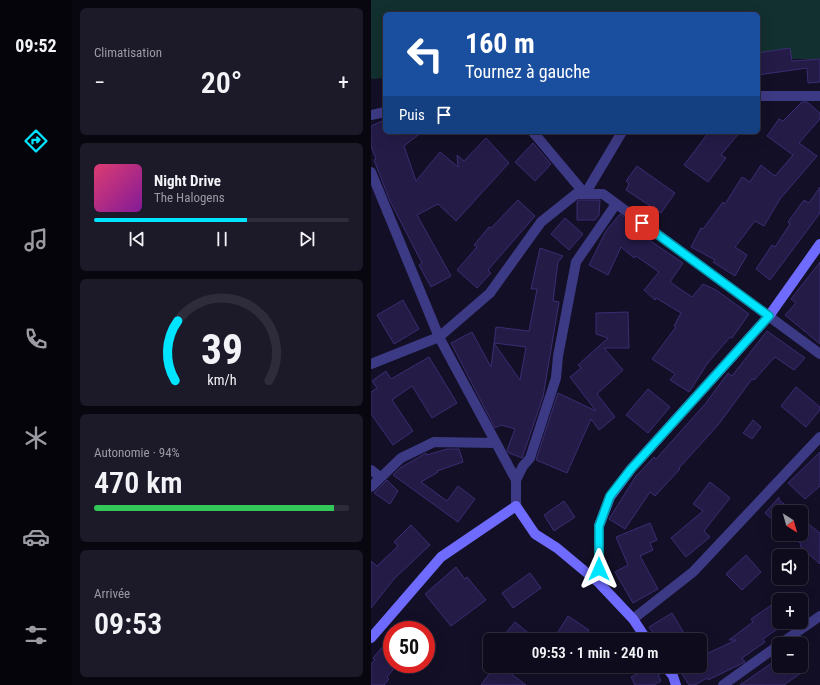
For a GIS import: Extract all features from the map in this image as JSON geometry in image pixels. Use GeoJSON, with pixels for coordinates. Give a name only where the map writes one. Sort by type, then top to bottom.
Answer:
{"type":"FeatureCollection","features":[{"type":"Feature","properties":{"kind":"main road"},"geometry":{"type":"LineString","coordinates":[[599,583],[599,526],[610,496],[631,469],[769,316],[820,244]]}},
{"type":"Feature","properties":{"kind":"main road"},"geometry":{"type":"LineString","coordinates":[[371,638],[441,557],[516,506],[535,534],[557,548],[599,583],[633,619],[642,633]]}},
{"type":"Feature","properties":{"kind":"main road"},"geometry":{"type":"LineString","coordinates":[[671,673],[676,685]]}},
{"type":"Feature","properties":{"kind":"street"},"geometry":{"type":"LineString","coordinates":[[760,96],[820,96]]}},
{"type":"Feature","properties":{"kind":"street"},"geometry":{"type":"LineString","coordinates":[[371,115],[383,112]]}},
{"type":"Feature","properties":{"kind":"street"},"geometry":{"type":"LineString","coordinates":[[535,134],[585,194]]}},
{"type":"Feature","properties":{"kind":"street"},"geometry":{"type":"LineString","coordinates":[[585,194],[621,134]]}},
{"type":"Feature","properties":{"kind":"street"},"geometry":{"type":"LineString","coordinates":[[371,172],[439,337],[516,480]]}},
{"type":"Feature","properties":{"kind":"street"},"geometry":{"type":"LineString","coordinates":[[371,364],[439,337],[490,293],[541,222],[576,194],[603,194],[820,354]]}},
{"type":"Feature","properties":{"kind":"street"},"geometry":{"type":"LineString","coordinates":[[516,506],[516,480],[523,466],[531,458],[556,378],[558,356],[576,262],[616,204]]}},
{"type":"Feature","properties":{"kind":"street"},"geometry":{"type":"LineString","coordinates":[[633,619],[693,572],[820,437]]}},
{"type":"Feature","properties":{"kind":"street"},"geometry":{"type":"LineString","coordinates":[[371,487],[401,458],[435,442],[496,443]]}},
{"type":"Feature","properties":{"kind":"street"},"geometry":{"type":"LineString","coordinates":[[371,470],[380,477]]}},
{"type":"Feature","properties":{"kind":"street"},"geometry":{"type":"LineString","coordinates":[[790,637],[820,616]]}},
{"type":"Feature","properties":{"kind":"street"},"geometry":{"type":"LineString","coordinates":[[723,685],[772,650]]}},
{"type":"Feature","properties":{"kind":"green space"},"geometry":{"type":"Polygon","coordinates":[[[371,0],[820,0],[820,59],[760,59],[760,12],[383,12],[383,78],[371,79],[371,0]]]}},
{"type":"Feature","properties":{"kind":"building"},"geometry":{"type":"Polygon","coordinates":[[[790,48],[792,61],[820,59],[820,82],[808,83],[807,68],[760,75],[760,53],[790,48]]]}},
{"type":"Feature","properties":{"kind":"building"},"geometry":{"type":"Polygon","coordinates":[[[802,102],[807,102],[820,113],[820,119],[799,143],[817,156],[780,199],[764,226],[755,221],[735,247],[747,255],[735,276],[713,262],[715,260],[691,247],[701,228],[703,229],[723,202],[725,204],[742,177],[750,182],[761,165],[775,176],[793,155],[767,136],[779,119],[783,121],[802,102]]]}},
{"type":"Feature","properties":{"kind":"building"},"geometry":{"type":"Polygon","coordinates":[[[383,121],[383,134],[419,134],[404,146],[416,181],[440,152],[458,167],[457,155],[464,161],[486,138],[509,163],[456,221],[438,204],[417,215],[451,276],[431,287],[419,265],[422,263],[390,201],[374,160],[376,159],[371,146],[371,126],[383,121]]]}},
{"type":"Feature","properties":{"kind":"building"},"geometry":{"type":"Polygon","coordinates":[[[707,134],[738,134],[721,155],[726,158],[708,182],[684,165],[707,134]]]}},
{"type":"Feature","properties":{"kind":"building"},"geometry":{"type":"Polygon","coordinates":[[[533,143],[551,164],[535,181],[515,162],[533,143]]]}},
{"type":"Feature","properties":{"kind":"building"},"geometry":{"type":"Polygon","coordinates":[[[637,166],[675,193],[661,213],[626,190],[629,184],[626,181],[637,166]]]}},
{"type":"Feature","properties":{"kind":"building"},"geometry":{"type":"Polygon","coordinates":[[[820,187],[820,213],[770,280],[756,269],[772,245],[775,247],[790,224],[788,222],[804,200],[809,203],[820,187]]]}},
{"type":"Feature","properties":{"kind":"building"},"geometry":{"type":"Polygon","coordinates":[[[518,200],[535,216],[488,270],[491,273],[477,288],[457,270],[477,247],[474,245],[489,227],[491,228],[518,200]]]}},
{"type":"Feature","properties":{"kind":"building"},"geometry":{"type":"Polygon","coordinates":[[[578,200],[600,200],[599,215],[595,220],[577,220],[578,200]]]}},
{"type":"Feature","properties":{"kind":"building"},"geometry":{"type":"Polygon","coordinates":[[[620,214],[651,237],[649,240],[683,263],[670,282],[692,297],[703,284],[716,290],[749,314],[732,338],[730,337],[707,364],[689,392],[670,380],[675,374],[652,359],[676,327],[674,326],[681,313],[656,298],[655,300],[644,290],[659,272],[636,256],[634,258],[621,247],[608,275],[589,265],[606,231],[620,214]]]}},
{"type":"Feature","properties":{"kind":"building"},"geometry":{"type":"Polygon","coordinates":[[[565,218],[583,234],[569,250],[551,234],[565,218]]]}},
{"type":"Feature","properties":{"kind":"building"},"geometry":{"type":"Polygon","coordinates":[[[540,248],[563,256],[558,262],[553,301],[559,302],[543,397],[522,458],[509,453],[507,450],[515,429],[501,425],[495,428],[451,343],[472,332],[491,367],[496,327],[529,331],[537,289],[531,289],[540,248]],[[494,343],[520,380],[526,347],[494,343]]]}},
{"type":"Feature","properties":{"kind":"building"},"geometry":{"type":"Polygon","coordinates":[[[820,262],[820,344],[785,315],[796,303],[791,299],[820,262]]]}},
{"type":"Feature","properties":{"kind":"building"},"geometry":{"type":"Polygon","coordinates":[[[403,300],[419,329],[394,344],[377,315],[403,300]]]}},
{"type":"Feature","properties":{"kind":"building"},"geometry":{"type":"Polygon","coordinates":[[[628,312],[629,348],[604,348],[623,370],[597,394],[615,417],[599,430],[591,419],[567,473],[536,460],[558,393],[596,411],[570,377],[581,368],[578,365],[608,338],[596,334],[596,313],[628,312]]]}},
{"type":"Feature","properties":{"kind":"building"},"geometry":{"type":"Polygon","coordinates":[[[767,331],[805,358],[794,370],[775,357],[754,380],[752,379],[718,425],[655,496],[650,492],[625,529],[609,519],[636,476],[654,457],[656,459],[706,403],[728,373],[732,376],[767,331]]]}},
{"type":"Feature","properties":{"kind":"building"},"geometry":{"type":"Polygon","coordinates":[[[429,357],[457,403],[432,418],[412,386],[392,400],[413,431],[393,445],[371,414],[371,392],[377,388],[372,381],[386,371],[391,379],[429,357]]]}},
{"type":"Feature","properties":{"kind":"building"},"geometry":{"type":"Polygon","coordinates":[[[796,387],[820,407],[820,410],[806,427],[781,406],[796,387]]]}},
{"type":"Feature","properties":{"kind":"building"},"geometry":{"type":"Polygon","coordinates":[[[648,389],[670,407],[648,433],[626,415],[648,389]]]}},
{"type":"Feature","properties":{"kind":"building"},"geometry":{"type":"Polygon","coordinates":[[[753,420],[761,427],[752,439],[743,433],[753,420]]]}},
{"type":"Feature","properties":{"kind":"building"},"geometry":{"type":"Polygon","coordinates":[[[447,449],[459,449],[463,462],[437,471],[438,472],[421,482],[447,501],[458,486],[475,499],[458,522],[393,475],[400,468],[426,453],[427,455],[447,449]]]}},
{"type":"Feature","properties":{"kind":"building"},"geometry":{"type":"Polygon","coordinates":[[[820,452],[820,486],[805,499],[788,483],[820,452]]]}},
{"type":"Feature","properties":{"kind":"building"},"geometry":{"type":"Polygon","coordinates":[[[387,480],[398,491],[390,504],[374,493],[387,480]]]}},
{"type":"Feature","properties":{"kind":"building"},"geometry":{"type":"Polygon","coordinates":[[[710,482],[730,498],[704,531],[710,537],[686,557],[671,538],[703,511],[693,504],[710,482]]]}},
{"type":"Feature","properties":{"kind":"building"},"geometry":{"type":"Polygon","coordinates":[[[779,497],[779,500],[785,505],[772,505],[779,497]]]}},
{"type":"Feature","properties":{"kind":"building"},"geometry":{"type":"Polygon","coordinates":[[[564,501],[575,517],[554,531],[544,515],[564,501]]]}},
{"type":"Feature","properties":{"kind":"building"},"geometry":{"type":"Polygon","coordinates":[[[772,505],[772,519],[765,513],[772,505]]]}},
{"type":"Feature","properties":{"kind":"building"},"geometry":{"type":"Polygon","coordinates":[[[650,523],[657,540],[650,543],[653,550],[640,556],[658,589],[633,603],[615,572],[628,565],[616,537],[650,523]]]}},
{"type":"Feature","properties":{"kind":"building"},"geometry":{"type":"Polygon","coordinates":[[[808,524],[820,533],[820,564],[808,553],[808,549],[803,549],[800,546],[801,544],[798,541],[808,541],[808,524]]]}},
{"type":"Feature","properties":{"kind":"building"},"geometry":{"type":"Polygon","coordinates":[[[411,525],[430,545],[394,579],[371,608],[371,561],[377,566],[398,546],[394,542],[411,525]]]}},
{"type":"Feature","properties":{"kind":"building"},"geometry":{"type":"Polygon","coordinates":[[[746,555],[761,572],[742,590],[726,574],[746,555]]]}},
{"type":"Feature","properties":{"kind":"building"},"geometry":{"type":"Polygon","coordinates":[[[456,567],[465,579],[467,577],[486,600],[451,626],[425,594],[456,567]]]}},
{"type":"Feature","properties":{"kind":"building"},"geometry":{"type":"Polygon","coordinates":[[[530,573],[541,588],[513,608],[502,593],[530,573]]]}},
{"type":"Feature","properties":{"kind":"building"},"geometry":{"type":"Polygon","coordinates":[[[772,605],[772,629],[778,629],[763,639],[765,642],[742,658],[745,662],[708,680],[707,678],[695,685],[689,685],[681,673],[707,673],[707,654],[736,640],[729,640],[753,622],[751,619],[772,605]]]}},
{"type":"Feature","properties":{"kind":"building"},"geometry":{"type":"Polygon","coordinates":[[[672,613],[684,633],[653,633],[649,627],[672,613]]]}},
{"type":"Feature","properties":{"kind":"building"},"geometry":{"type":"Polygon","coordinates":[[[568,616],[589,630],[587,633],[557,633],[568,616]]]}},
{"type":"Feature","properties":{"kind":"building"},"geometry":{"type":"Polygon","coordinates":[[[515,622],[528,633],[506,633],[515,622]]]}},
{"type":"Feature","properties":{"kind":"building"},"geometry":{"type":"Polygon","coordinates":[[[383,646],[383,673],[390,673],[387,677],[389,679],[384,685],[371,685],[371,664],[375,660],[373,658],[383,646]]]}},
{"type":"Feature","properties":{"kind":"building"},"geometry":{"type":"Polygon","coordinates":[[[772,663],[772,673],[801,673],[784,685],[740,685],[772,663]]]}},
{"type":"Feature","properties":{"kind":"building"},"geometry":{"type":"Polygon","coordinates":[[[490,673],[510,673],[526,685],[481,685],[490,673]]]}},
{"type":"Feature","properties":{"kind":"building"},"geometry":{"type":"Polygon","coordinates":[[[639,673],[662,673],[658,675],[661,681],[654,685],[635,685],[631,677],[639,673]]]}},
{"type":"Feature","properties":{"kind":"route"},"geometry":{"type":"LineString","coordinates":[[599,569],[599,526],[610,496],[631,469],[769,316],[642,223]]}}]}
